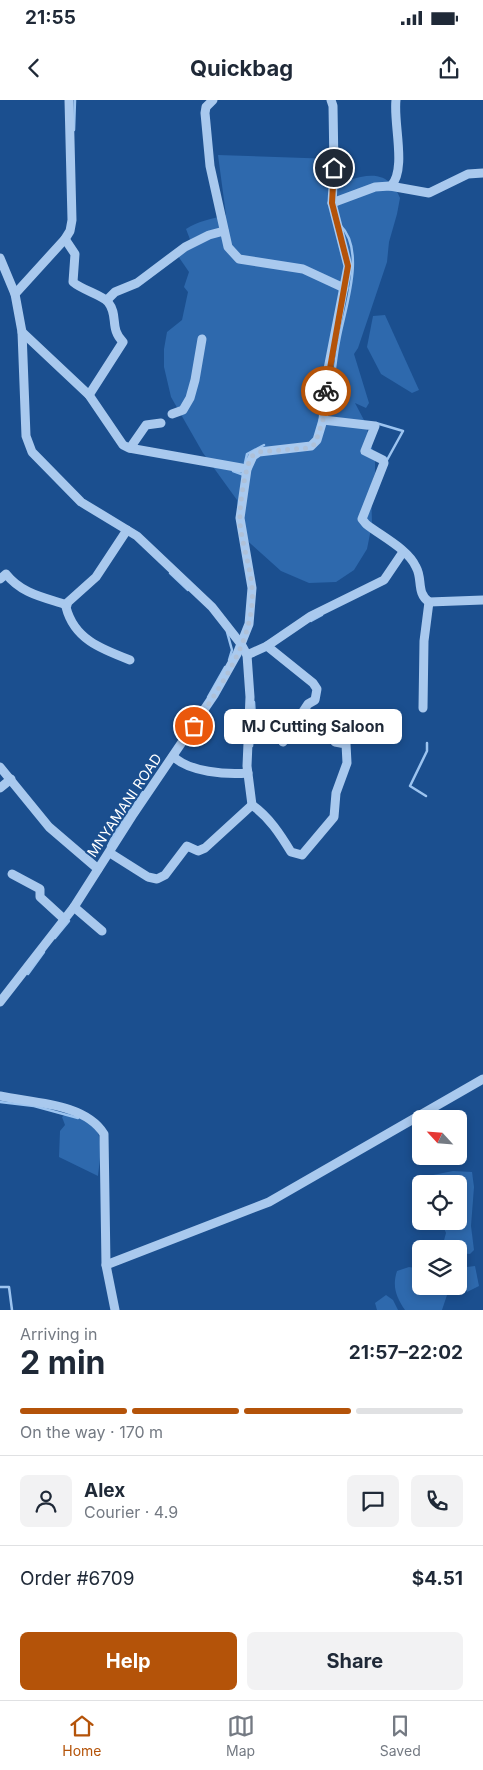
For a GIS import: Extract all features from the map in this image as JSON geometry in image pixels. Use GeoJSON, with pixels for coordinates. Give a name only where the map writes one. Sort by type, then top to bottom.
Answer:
{"type":"FeatureCollection","features":[{"type":"Feature","properties":{"kind":"street"},"geometry":{"type":"LineString","coordinates":[[15,294],[70,231],[72,220],[69,100]]}},
{"type":"Feature","properties":{"kind":"street"},"geometry":{"type":"LineString","coordinates":[[213,100],[206,107],[210,166],[228,247],[235,257],[303,269],[344,288]]}},
{"type":"Feature","properties":{"kind":"street"},"geometry":{"type":"LineString","coordinates":[[22,332],[89,394],[123,445],[130,448],[247,468],[252,456],[259,452],[311,446],[317,440],[323,420],[328,369],[348,266],[332,203],[334,149],[333,106],[331,100]]}},
{"type":"Feature","properties":{"kind":"street"},"geometry":{"type":"LineString","coordinates":[[391,186],[399,162],[395,124],[396,100]]}},
{"type":"Feature","properties":{"kind":"street"},"geometry":{"type":"LineString","coordinates":[[332,203],[375,187],[391,186],[429,193],[468,174],[483,173]]}},
{"type":"Feature","properties":{"kind":"street"},"geometry":{"type":"LineString","coordinates":[[107,300],[115,292],[137,283],[185,247],[208,235],[224,231]]}},
{"type":"Feature","properties":{"kind":"street"},"geometry":{"type":"LineString","coordinates":[[65,239],[75,254],[72,273],[74,284],[107,300],[114,315],[113,327],[123,342],[89,394]]}},
{"type":"Feature","properties":{"kind":"street"},"geometry":{"type":"LineString","coordinates":[[0,258],[15,294],[22,332],[26,436],[32,452],[81,502],[137,536],[184,578],[212,607],[242,644],[247,655],[250,697],[248,773],[252,804],[262,812],[277,830],[291,852],[302,855],[334,817],[336,793],[347,763],[346,744],[335,742],[331,737],[338,718]]}},
{"type":"Feature","properties":{"kind":"street"},"geometry":{"type":"LineString","coordinates":[[172,414],[183,410],[190,398],[202,339]]}},
{"type":"Feature","properties":{"kind":"street"},"geometry":{"type":"LineString","coordinates":[[323,420],[375,426],[365,451],[383,460],[384,463],[362,519],[404,552],[416,566],[420,591],[429,602],[424,641],[423,708]]}},
{"type":"Feature","properties":{"kind":"street"},"geometry":{"type":"LineString","coordinates":[[130,448],[146,425],[161,424]]}},
{"type":"Feature","properties":{"kind":"street","name":"MNYAMANI ROAD"},"geometry":{"type":"LineString","coordinates":[[0,1002],[74,907],[132,816],[214,695],[242,644],[249,624],[252,588],[240,518],[247,468]]}},
{"type":"Feature","properties":{"kind":"street"},"geometry":{"type":"LineString","coordinates":[[127,530],[96,577],[67,604],[67,611],[80,635],[98,648],[130,660]]}},
{"type":"Feature","properties":{"kind":"street"},"geometry":{"type":"LineString","coordinates":[[247,655],[267,646],[311,616],[384,580],[404,552]]}},
{"type":"Feature","properties":{"kind":"street"},"geometry":{"type":"LineString","coordinates":[[0,578],[6,574],[16,586],[29,593],[67,604]]}},
{"type":"Feature","properties":{"kind":"street"},"geometry":{"type":"LineString","coordinates":[[429,602],[483,600]]}},
{"type":"Feature","properties":{"kind":"street"},"geometry":{"type":"LineString","coordinates":[[267,646],[313,684],[316,689],[315,700],[308,704],[283,742]]}},
{"type":"Feature","properties":{"kind":"street"},"geometry":{"type":"LineString","coordinates":[[173,756],[194,768],[213,772],[248,773]]}},
{"type":"Feature","properties":{"kind":"street"},"geometry":{"type":"LineString","coordinates":[[0,767],[50,827],[98,869]]}},
{"type":"Feature","properties":{"kind":"street"},"geometry":{"type":"LineString","coordinates":[[0,788],[11,779]]}},
{"type":"Feature","properties":{"kind":"street"},"geometry":{"type":"LineString","coordinates":[[110,853],[148,877],[157,879],[168,871],[187,846],[198,851],[204,848],[252,804]]}},
{"type":"Feature","properties":{"kind":"street"},"geometry":{"type":"LineString","coordinates":[[12,874],[40,889],[40,897],[64,919]]}},
{"type":"Feature","properties":{"kind":"street"},"geometry":{"type":"LineString","coordinates":[[74,907],[102,930]]}},
{"type":"Feature","properties":{"kind":"street"},"geometry":{"type":"LineString","coordinates":[[106,1265],[269,1202],[483,1079]]}},
{"type":"Feature","properties":{"kind":"street"},"geometry":{"type":"LineString","coordinates":[[0,1096],[65,1109],[90,1118],[98,1123],[104,1134],[106,1265],[115,1310]]}},
{"type":"Feature","properties":{"kind":"shaded area"},"geometry":{"type":"Polygon","coordinates":[[[218,155],[334,159],[330,186],[362,176],[379,176],[386,179],[392,185],[393,183],[400,198],[389,242],[387,262],[358,348],[354,354],[369,403],[366,408],[355,403],[365,422],[375,458],[375,473],[371,485],[372,524],[367,549],[354,570],[336,582],[309,583],[281,571],[242,536],[237,500],[203,453],[171,397],[164,367],[164,349],[167,332],[182,320],[188,292],[184,287],[189,272],[178,256],[191,242],[186,229],[200,222],[226,215],[218,155]]]}},
{"type":"Feature","properties":{"kind":"shaded area"},"geometry":{"type":"Polygon","coordinates":[[[385,315],[419,390],[412,393],[381,374],[367,347],[373,316],[385,315]]]}},
{"type":"Feature","properties":{"kind":"shaded area"},"geometry":{"type":"Polygon","coordinates":[[[67,1113],[89,1120],[97,1131],[100,1146],[98,1176],[59,1157],[60,1131],[65,1125],[62,1117],[67,1113]]]}},
{"type":"Feature","properties":{"kind":"shaded area"},"geometry":{"type":"Polygon","coordinates":[[[453,1171],[472,1172],[474,1187],[471,1226],[474,1250],[470,1254],[467,1254],[467,1240],[444,1240],[445,1230],[467,1230],[467,1175],[433,1175],[453,1171]]]}},
{"type":"Feature","properties":{"kind":"shaded area"},"geometry":{"type":"Polygon","coordinates":[[[475,1266],[479,1286],[467,1292],[467,1267],[475,1266]]]}},
{"type":"Feature","properties":{"kind":"shaded area"},"geometry":{"type":"Polygon","coordinates":[[[412,1268],[412,1295],[447,1295],[442,1310],[405,1310],[399,1301],[395,1287],[397,1271],[412,1268]]]}},
{"type":"Feature","properties":{"kind":"shaded area"},"geometry":{"type":"Polygon","coordinates":[[[386,1295],[393,1300],[398,1310],[377,1310],[375,1303],[386,1295]]]}},
{"type":"Feature","properties":{"kind":"waterway"},"geometry":{"type":"LineString","coordinates":[[74,130],[75,100]]}},
{"type":"Feature","properties":{"kind":"waterway"},"geometry":{"type":"LineString","coordinates":[[329,399],[352,281],[352,250],[348,236],[340,225]]}},
{"type":"Feature","properties":{"kind":"waterway"},"geometry":{"type":"LineString","coordinates":[[376,423],[403,431],[387,460]]}},
{"type":"Feature","properties":{"kind":"waterway"},"geometry":{"type":"LineString","coordinates":[[245,463],[247,454],[264,445]]}},
{"type":"Feature","properties":{"kind":"waterway"},"geometry":{"type":"LineString","coordinates":[[233,471],[244,475]]}},
{"type":"Feature","properties":{"kind":"waterway"},"geometry":{"type":"LineString","coordinates":[[170,573],[188,590]]}},
{"type":"Feature","properties":{"kind":"waterway"},"geometry":{"type":"LineString","coordinates":[[311,621],[322,615]]}},
{"type":"Feature","properties":{"kind":"waterway"},"geometry":{"type":"LineString","coordinates":[[227,632],[232,650],[229,660]]}},
{"type":"Feature","properties":{"kind":"waterway"},"geometry":{"type":"LineString","coordinates":[[208,697],[225,667]]}},
{"type":"Feature","properties":{"kind":"waterway"},"geometry":{"type":"LineString","coordinates":[[252,746],[255,718],[254,702]]}},
{"type":"Feature","properties":{"kind":"waterway"},"geometry":{"type":"LineString","coordinates":[[426,796],[410,786],[427,751],[427,743]]}},
{"type":"Feature","properties":{"kind":"waterway"},"geometry":{"type":"LineString","coordinates":[[108,846],[143,792]]}},
{"type":"Feature","properties":{"kind":"waterway"},"geometry":{"type":"LineString","coordinates":[[55,938],[69,921]]}},
{"type":"Feature","properties":{"kind":"waterway"},"geometry":{"type":"LineString","coordinates":[[28,974],[44,952]]}},
{"type":"Feature","properties":{"kind":"waterway"},"geometry":{"type":"LineString","coordinates":[[0,1102],[34,1106],[78,1118]]}},
{"type":"Feature","properties":{"kind":"waterway"},"geometry":{"type":"LineString","coordinates":[[0,1287],[9,1287],[12,1310]]}},
{"type":"Feature","properties":{"kind":"way so far"},"geometry":{"type":"LineString","coordinates":[[194,726],[237,654],[249,624],[252,588],[240,518],[249,462],[252,456],[259,452],[307,448],[315,444],[323,420],[326,391]]}},
{"type":"Feature","properties":{"kind":"place","name":"MJ Cutting Saloon"},"geometry":{"type":"Point","coordinates":[194,726]}},
{"type":"Feature","properties":{"kind":"route"},"geometry":{"type":"LineString","coordinates":[[326,391],[328,369],[348,266],[332,203],[334,168]]}}]}
